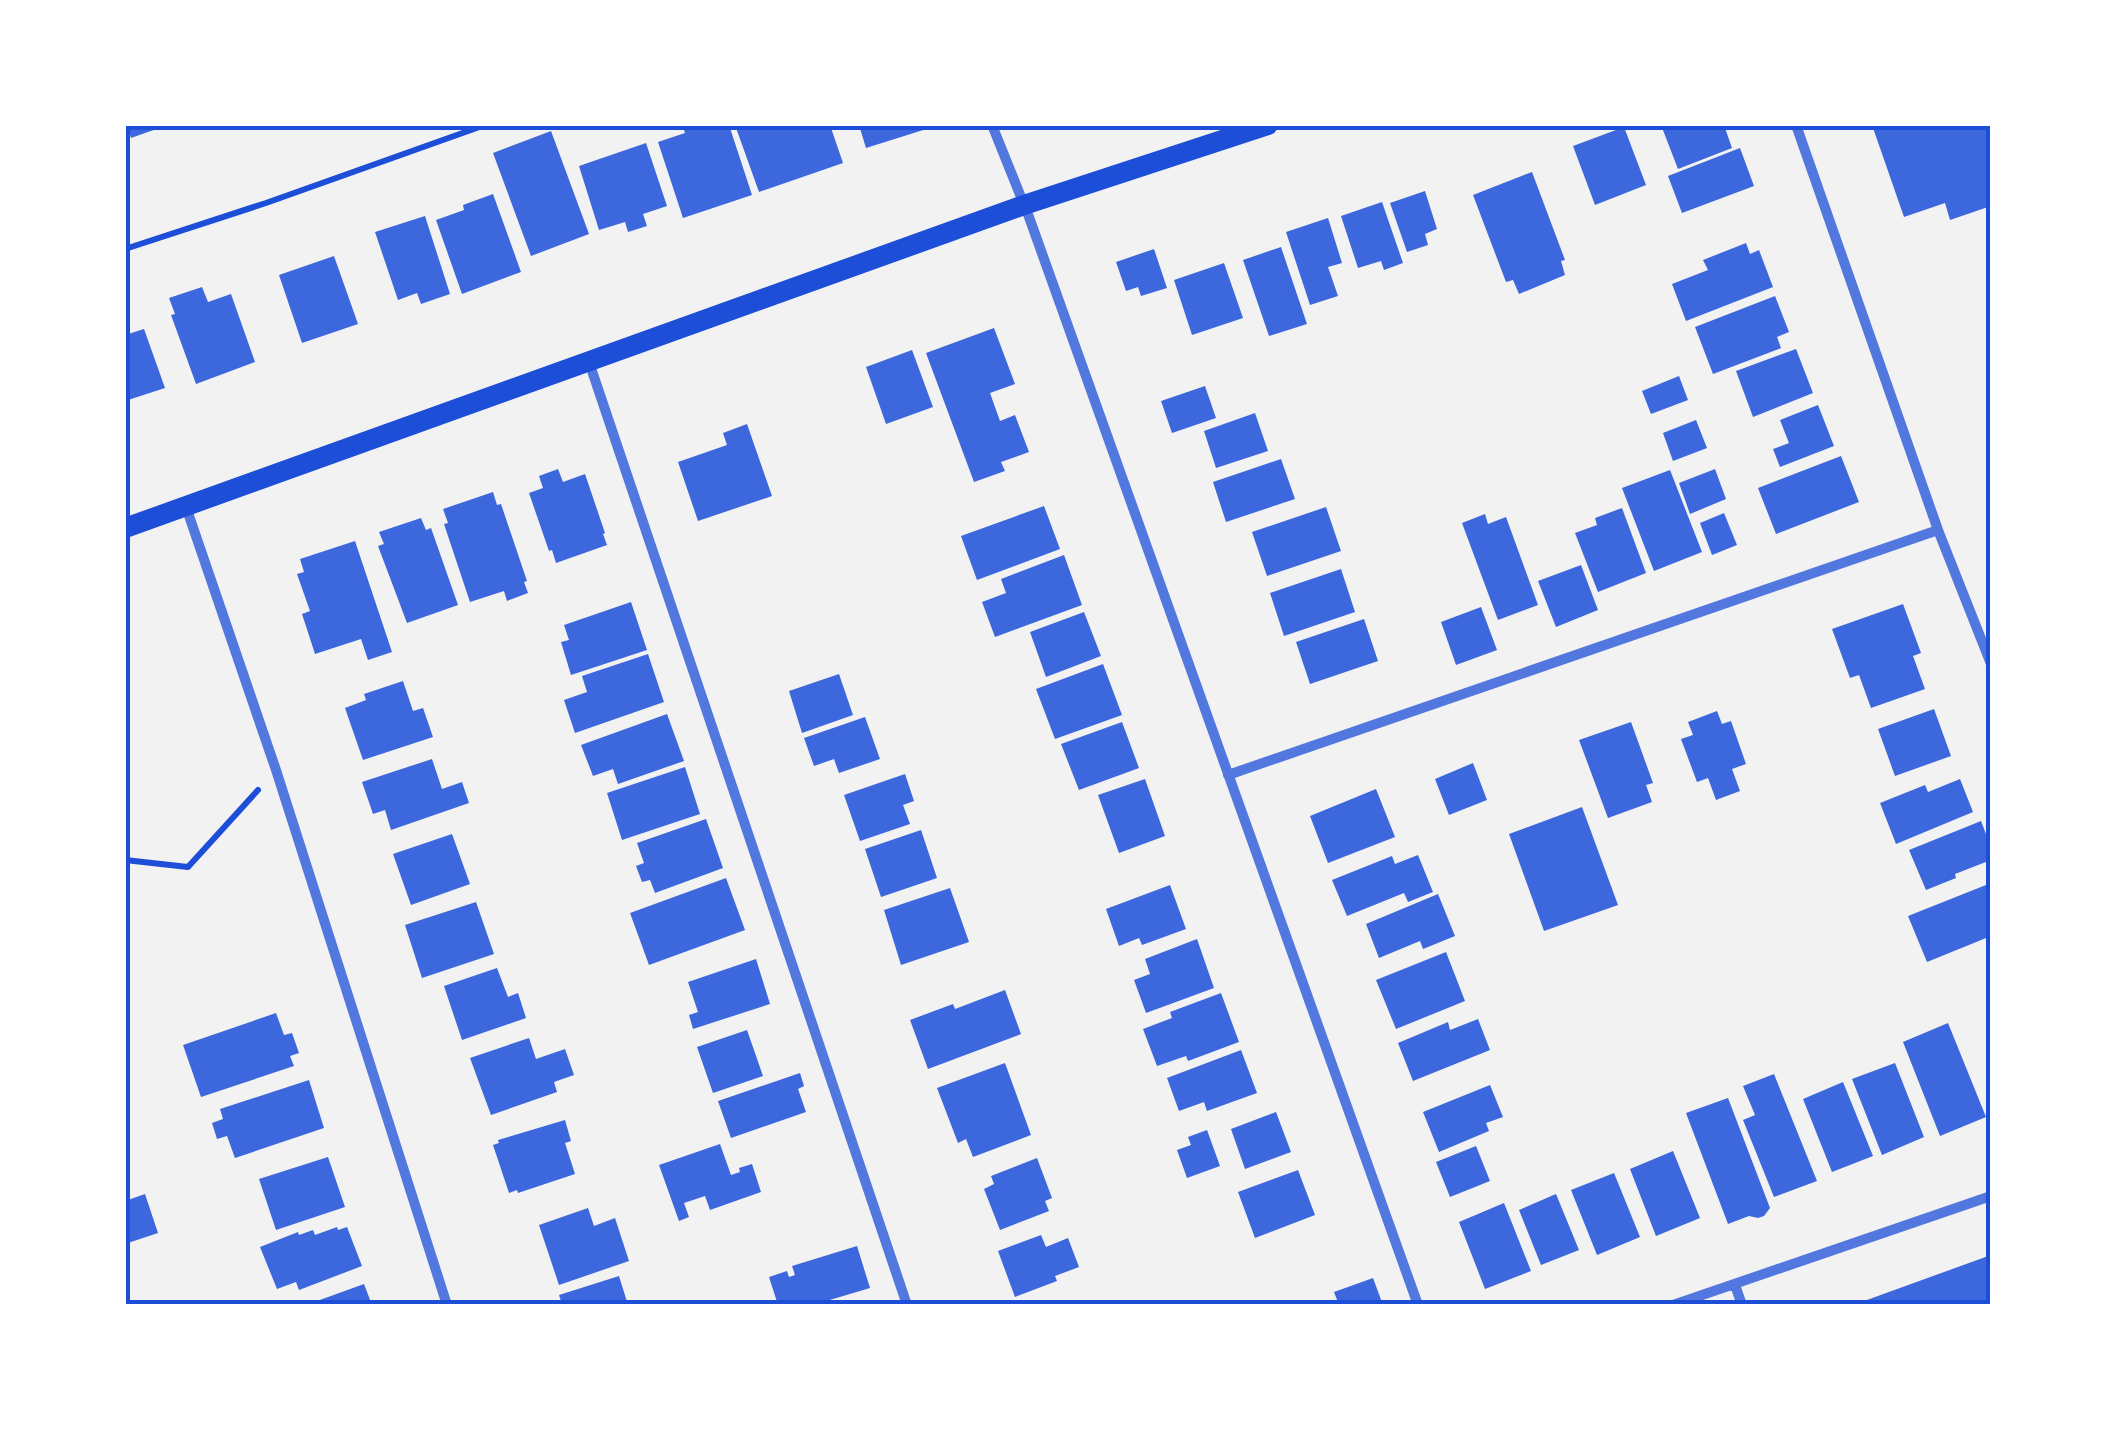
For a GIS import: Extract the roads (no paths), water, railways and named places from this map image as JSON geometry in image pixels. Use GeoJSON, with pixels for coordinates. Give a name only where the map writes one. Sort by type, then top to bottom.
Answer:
{"type":"FeatureCollection","features":[{"type":"Feature","properties":{"kind":"main road"},"geometry":{"type":"LineString","coordinates":[[125,528],[1024,205],[1268,125]]}},
{"type":"Feature","properties":{"kind":"street"},"geometry":{"type":"LineString","coordinates":[[992,125],[1418,1305]]}},
{"type":"Feature","properties":{"kind":"street"},"geometry":{"type":"LineString","coordinates":[[1796,125],[1938,530],[1991,664]]}},
{"type":"Feature","properties":{"kind":"street"},"geometry":{"type":"LineString","coordinates":[[590,362],[907,1305]]}},
{"type":"Feature","properties":{"kind":"street"},"geometry":{"type":"LineString","coordinates":[[186,506],[276,770],[446,1305]]}},
{"type":"Feature","properties":{"kind":"street"},"geometry":{"type":"LineString","coordinates":[[1228,775],[1938,530]]}},
{"type":"Feature","properties":{"kind":"street"},"geometry":{"type":"LineString","coordinates":[[1673,1305],[1991,1196]]}},
{"type":"Feature","properties":{"kind":"street"},"geometry":{"type":"LineString","coordinates":[[1735,1285],[1742,1305]]}}]}
